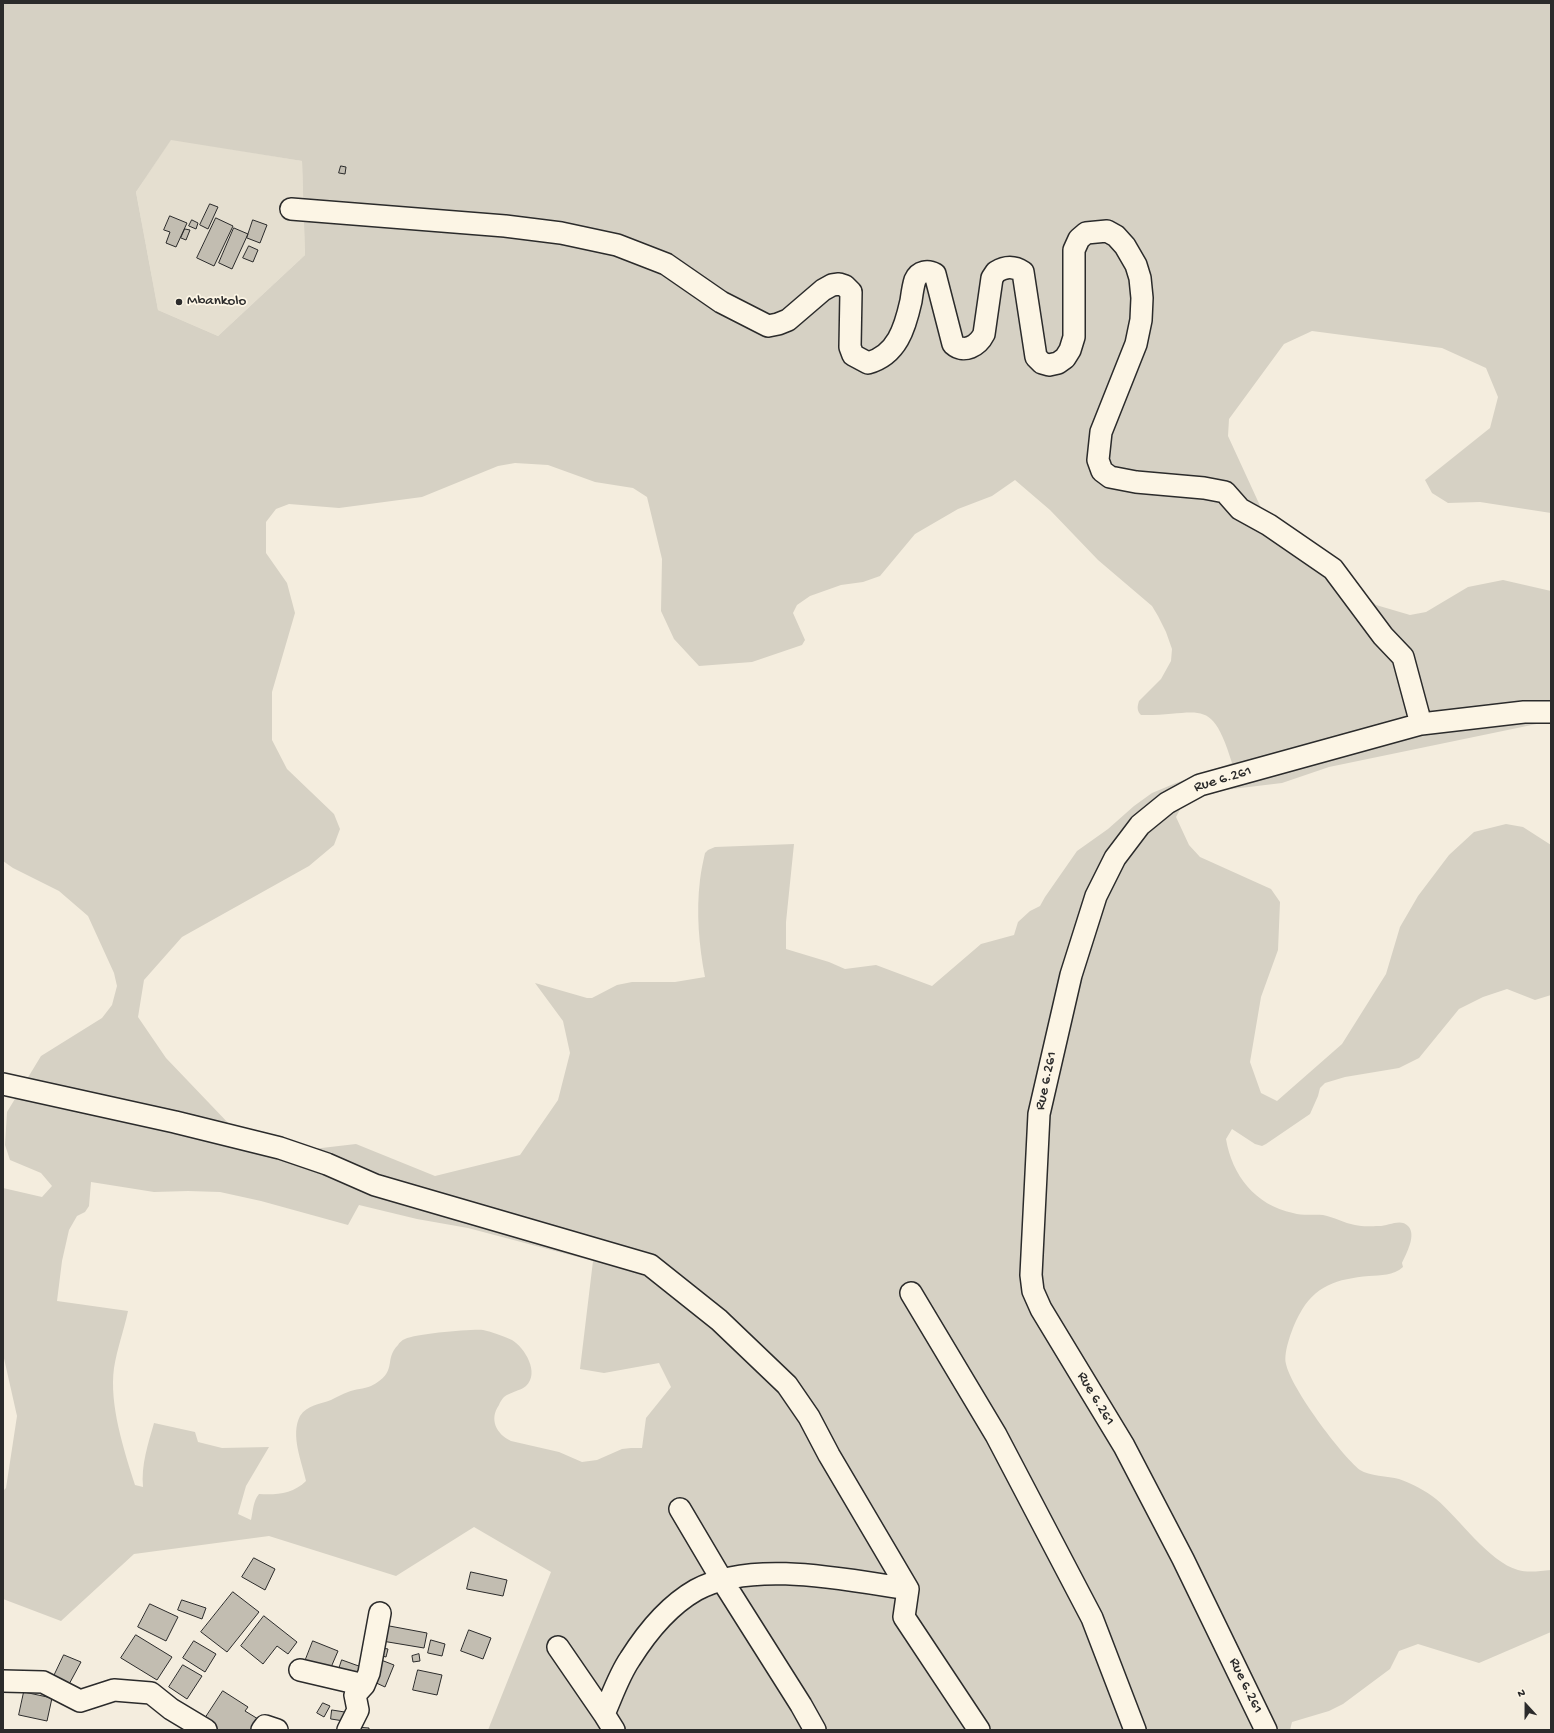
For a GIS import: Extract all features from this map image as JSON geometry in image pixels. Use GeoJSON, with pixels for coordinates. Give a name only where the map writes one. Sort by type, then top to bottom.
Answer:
{"type":"FeatureCollection","features":[{"type":"Feature","properties":{"kind":"street"},"geometry":{"type":"LineString","coordinates":[[292,209],[505,226],[561,233],[617,245],[666,264],[721,302],[768,326],[788,320],[823,290],[832,285],[839,284],[846,286],[851,292],[850,347],[853,355],[868,363],[886,355],[902,332],[908,313],[915,280],[920,274],[930,271],[936,274],[953,344],[958,348],[965,349],[975,346],[984,334],[992,278],[996,272],[1010,267],[1023,272],[1036,357],[1049,365],[1058,363],[1065,358],[1070,350],[1074,337],[1074,250],[1079,239],[1086,233],[1107,231],[1116,236],[1125,246],[1136,265],[1140,278],[1142,298],[1141,320],[1136,344],[1101,432],[1098,460],[1102,471],[1110,477],[1136,482],[1204,488],[1225,492],[1240,509],[1269,525],[1333,569],[1383,636],[1403,657],[1421,724]]}},
{"type":"Feature","properties":{"kind":"street","name":"Rue 6.261"},"geometry":{"type":"LineString","coordinates":[[1266,1730],[1183,1559],[1124,1446],[1041,1309],[1033,1291],[1031,1274],[1039,1114],[1071,975],[1096,896],[1115,858],[1140,825],[1167,803],[1200,784],[1421,724],[1524,712],[1551,712]]}},
{"type":"Feature","properties":{"kind":"street"},"geometry":{"type":"LineString","coordinates":[[3,1084],[175,1122],[280,1148],[327,1164],[375,1185],[650,1265],[719,1320],[787,1385],[810,1416],[829,1455],[908,1589],[904,1617],[979,1730]]}},
{"type":"Feature","properties":{"kind":"street"},"geometry":{"type":"LineString","coordinates":[[911,1293],[996,1436],[1092,1618],[1134,1730]]}},
{"type":"Feature","properties":{"kind":"street"},"geometry":{"type":"LineString","coordinates":[[680,1509],[815,1730]]}},
{"type":"Feature","properties":{"kind":"street"},"geometry":{"type":"LineString","coordinates":[[609,1722],[628,1660],[646,1634],[675,1604],[697,1590],[722,1580],[758,1574],[817,1576],[908,1589]]}},
{"type":"Feature","properties":{"kind":"street"},"geometry":{"type":"LineString","coordinates":[[348,1730],[358,1710],[355,1695],[364,1685],[369,1672],[380,1613]]}},
{"type":"Feature","properties":{"kind":"street"},"geometry":{"type":"LineString","coordinates":[[558,1647],[609,1722]]}},
{"type":"Feature","properties":{"kind":"street"},"geometry":{"type":"LineString","coordinates":[[300,1670],[364,1685]]}},
{"type":"Feature","properties":{"kind":"street"},"geometry":{"type":"LineString","coordinates":[[3,1681],[43,1682],[80,1701],[114,1690],[151,1693],[171,1709],[206,1730]]}},
{"type":"Feature","properties":{"kind":"street"},"geometry":{"type":"LineString","coordinates":[[262,1730],[265,1726],[277,1730]]}},
{"type":"Feature","properties":{"kind":"shaded area"},"geometry":{"type":"Polygon","coordinates":[[[3,3],[1551,3],[1551,513],[1480,502],[1448,503],[1432,493],[1425,480],[1490,428],[1498,397],[1486,368],[1442,348],[1312,331],[1284,344],[1229,419],[1228,436],[1262,510],[1302,533],[1376,605],[1410,615],[1426,612],[1468,587],[1503,580],[1551,591],[1551,721],[1329,767],[1282,783],[1199,793],[1185,800],[1176,817],[1189,845],[1200,857],[1271,889],[1280,902],[1278,950],[1261,997],[1250,1062],[1261,1093],[1277,1101],[1342,1044],[1386,974],[1400,927],[1418,896],[1449,855],[1474,832],[1506,824],[1523,827],[1551,845],[1551,995],[1535,1000],[1507,989],[1483,997],[1459,1009],[1419,1058],[1399,1068],[1345,1077],[1325,1083],[1320,1088],[1310,1114],[1266,1144],[1262,1146],[1255,1144],[1232,1129],[1226,1139],[1229,1152],[1240,1176],[1257,1196],[1279,1209],[1300,1214],[1323,1215],[1358,1226],[1383,1226],[1398,1222],[1408,1226],[1411,1239],[1402,1263],[1403,1267],[1399,1270],[1387,1274],[1357,1277],[1337,1282],[1328,1285],[1312,1297],[1299,1315],[1291,1332],[1287,1346],[1285,1359],[1286,1364],[1297,1389],[1318,1420],[1341,1450],[1360,1470],[1373,1475],[1399,1479],[1428,1493],[1445,1507],[1485,1549],[1507,1565],[1518,1570],[1534,1572],[1551,1570],[1551,1632],[1479,1663],[1418,1644],[1399,1651],[1390,1669],[1343,1704],[1329,1711],[1292,1722],[1290,1730],[488,1730],[551,1572],[474,1527],[396,1576],[269,1536],[134,1554],[61,1621],[3,1599],[3,1491],[6,1488],[17,1416],[3,1354],[3,1188],[42,1197],[52,1186],[41,1173],[10,1160],[5,1145],[7,1112],[41,1056],[102,1018],[112,1005],[117,986],[114,973],[88,916],[59,891],[13,868],[3,861],[3,3]],[[171,140],[136,192],[158,310],[218,336],[305,255],[302,161],[171,140]],[[515,463],[498,466],[422,497],[339,508],[289,504],[276,509],[266,522],[266,553],[287,583],[295,613],[272,692],[272,740],[287,769],[334,814],[340,829],[334,845],[309,866],[182,937],[144,980],[138,1017],[166,1058],[253,1149],[270,1154],[356,1144],[435,1176],[520,1155],[558,1100],[570,1053],[563,1021],[535,983],[587,998],[592,998],[617,985],[632,982],[675,982],[705,977],[701,953],[698,904],[701,873],[705,853],[715,847],[794,844],[786,922],[786,949],[829,962],[845,969],[876,965],[932,986],[981,944],[1014,935],[1018,922],[1030,911],[1040,906],[1077,851],[1108,829],[1134,806],[1152,793],[1232,763],[1224,741],[1217,727],[1210,718],[1201,714],[1190,712],[1161,715],[1141,715],[1138,709],[1139,701],[1161,679],[1171,661],[1172,649],[1158,616],[1152,606],[1098,560],[1050,510],[1015,480],[992,496],[958,509],[915,534],[880,576],[863,582],[841,585],[810,596],[797,605],[793,613],[805,640],[802,645],[752,662],[699,666],[674,639],[661,611],[662,559],[647,497],[633,488],[595,482],[548,465],[515,463]],[[91,1182],[89,1206],[85,1212],[77,1216],[69,1230],[62,1261],[57,1301],[128,1311],[115,1361],[113,1382],[118,1427],[135,1485],[143,1487],[144,1463],[154,1423],[195,1432],[198,1442],[222,1448],[269,1447],[246,1486],[238,1514],[251,1520],[254,1503],[259,1494],[284,1493],[296,1489],[306,1481],[296,1440],[297,1423],[303,1412],[314,1405],[331,1400],[351,1391],[371,1386],[380,1381],[388,1371],[391,1356],[400,1342],[420,1335],[483,1330],[512,1340],[526,1355],[532,1374],[530,1381],[526,1386],[506,1395],[501,1401],[496,1410],[494,1421],[498,1430],[511,1441],[559,1452],[582,1462],[597,1460],[622,1449],[642,1448],[646,1418],[671,1387],[659,1363],[604,1373],[580,1369],[593,1261],[468,1228],[417,1219],[359,1205],[348,1225],[261,1201],[220,1192],[154,1192],[91,1182]]]}},
{"type":"Feature","properties":{"kind":"shaded area"},"geometry":{"type":"Polygon","coordinates":[[[171,139],[302,161],[305,255],[218,336],[158,310],[136,192],[171,139]]]}},
{"type":"Feature","properties":{"kind":"building"},"geometry":{"type":"Polygon","coordinates":[[[341,166],[346,167],[345,174],[339,173],[341,166]]]}},
{"type":"Feature","properties":{"kind":"building"},"geometry":{"type":"Polygon","coordinates":[[[210,204],[218,207],[208,229],[200,225],[210,204]]]}},
{"type":"Feature","properties":{"kind":"building"},"geometry":{"type":"Polygon","coordinates":[[[170,216],[187,223],[176,247],[166,243],[170,232],[164,230],[170,216]]]}},
{"type":"Feature","properties":{"kind":"building"},"geometry":{"type":"Polygon","coordinates":[[[216,218],[233,226],[214,266],[197,258],[216,218]]]}},
{"type":"Feature","properties":{"kind":"building"},"geometry":{"type":"Polygon","coordinates":[[[192,220],[198,223],[196,229],[189,226],[192,220]]]}},
{"type":"Feature","properties":{"kind":"building"},"geometry":{"type":"Polygon","coordinates":[[[253,220],[267,225],[260,243],[247,238],[253,220]]]}},
{"type":"Feature","properties":{"kind":"building"},"geometry":{"type":"Polygon","coordinates":[[[234,228],[248,234],[232,269],[219,263],[234,228]]]}},
{"type":"Feature","properties":{"kind":"building"},"geometry":{"type":"Polygon","coordinates":[[[185,229],[190,230],[186,240],[181,238],[185,229]]]}},
{"type":"Feature","properties":{"kind":"building"},"geometry":{"type":"Polygon","coordinates":[[[249,246],[258,250],[253,262],[243,258],[249,246]]]}},
{"type":"Feature","properties":{"kind":"building"},"geometry":{"type":"Polygon","coordinates":[[[254,1558],[275,1569],[265,1590],[242,1577],[254,1558]]]}},
{"type":"Feature","properties":{"kind":"building"},"geometry":{"type":"Polygon","coordinates":[[[471,1572],[507,1580],[503,1596],[467,1589],[471,1572]]]}},
{"type":"Feature","properties":{"kind":"building"},"geometry":{"type":"Polygon","coordinates":[[[233,1592],[259,1612],[227,1652],[201,1632],[233,1592]]]}},
{"type":"Feature","properties":{"kind":"building"},"geometry":{"type":"Polygon","coordinates":[[[182,1600],[206,1608],[202,1619],[178,1610],[182,1600]]]}},
{"type":"Feature","properties":{"kind":"building"},"geometry":{"type":"Polygon","coordinates":[[[150,1604],[178,1617],[166,1641],[138,1627],[150,1604]]]}},
{"type":"Feature","properties":{"kind":"building"},"geometry":{"type":"Polygon","coordinates":[[[264,1616],[297,1642],[288,1654],[277,1646],[263,1664],[241,1646],[264,1616]]]}},
{"type":"Feature","properties":{"kind":"building"},"geometry":{"type":"Polygon","coordinates":[[[384,1625],[427,1633],[424,1648],[382,1641],[384,1625]]]}},
{"type":"Feature","properties":{"kind":"building"},"geometry":{"type":"Polygon","coordinates":[[[469,1630],[491,1638],[483,1659],[461,1651],[469,1630]]]}},
{"type":"Feature","properties":{"kind":"building"},"geometry":{"type":"Polygon","coordinates":[[[136,1635],[172,1657],[157,1680],[121,1658],[136,1635]]]}},
{"type":"Feature","properties":{"kind":"building"},"geometry":{"type":"Polygon","coordinates":[[[431,1640],[445,1644],[442,1656],[428,1653],[431,1640]]]}},
{"type":"Feature","properties":{"kind":"building"},"geometry":{"type":"Polygon","coordinates":[[[194,1641],[216,1654],[205,1672],[183,1658],[194,1641]]]}},
{"type":"Feature","properties":{"kind":"building"},"geometry":{"type":"Polygon","coordinates":[[[313,1641],[338,1651],[329,1672],[304,1664],[313,1641]]]}},
{"type":"Feature","properties":{"kind":"building"},"geometry":{"type":"Polygon","coordinates":[[[377,1647],[388,1649],[386,1657],[375,1654],[377,1647]]]}},
{"type":"Feature","properties":{"kind":"building"},"geometry":{"type":"Polygon","coordinates":[[[419,1654],[420,1661],[413,1662],[412,1656],[419,1654]]]}},
{"type":"Feature","properties":{"kind":"building"},"geometry":{"type":"Polygon","coordinates":[[[64,1655],[81,1662],[67,1688],[54,1676],[64,1655]]]}},
{"type":"Feature","properties":{"kind":"building"},"geometry":{"type":"Polygon","coordinates":[[[342,1660],[367,1669],[363,1681],[338,1672],[342,1660]]]}},
{"type":"Feature","properties":{"kind":"building"},"geometry":{"type":"Polygon","coordinates":[[[381,1660],[394,1665],[385,1687],[372,1681],[381,1660]]]}},
{"type":"Feature","properties":{"kind":"building"},"geometry":{"type":"Polygon","coordinates":[[[183,1665],[202,1676],[187,1699],[169,1687],[183,1665]]]}},
{"type":"Feature","properties":{"kind":"building"},"geometry":{"type":"Polygon","coordinates":[[[418,1670],[442,1675],[437,1695],[413,1690],[418,1670]]]}},
{"type":"Feature","properties":{"kind":"building"},"geometry":{"type":"Polygon","coordinates":[[[223,1691],[248,1707],[245,1711],[263,1722],[258,1730],[213,1730],[204,1720],[223,1691]]]}},
{"type":"Feature","properties":{"kind":"building"},"geometry":{"type":"Polygon","coordinates":[[[24,1692],[52,1698],[47,1721],[19,1715],[24,1692]]]}},
{"type":"Feature","properties":{"kind":"building"},"geometry":{"type":"Polygon","coordinates":[[[323,1703],[330,1706],[324,1717],[317,1713],[323,1703]]]}},
{"type":"Feature","properties":{"kind":"building"},"geometry":{"type":"Polygon","coordinates":[[[332,1710],[351,1713],[350,1722],[331,1719],[332,1710]]]}},
{"type":"Feature","properties":{"kind":"building"},"geometry":{"type":"Polygon","coordinates":[[[356,1727],[369,1728],[369,1730],[356,1730],[356,1727]]]}},
{"type":"Feature","properties":{"kind":"place","name":"Mbankolo"},"geometry":{"type":"Point","coordinates":[179,302]}}]}
